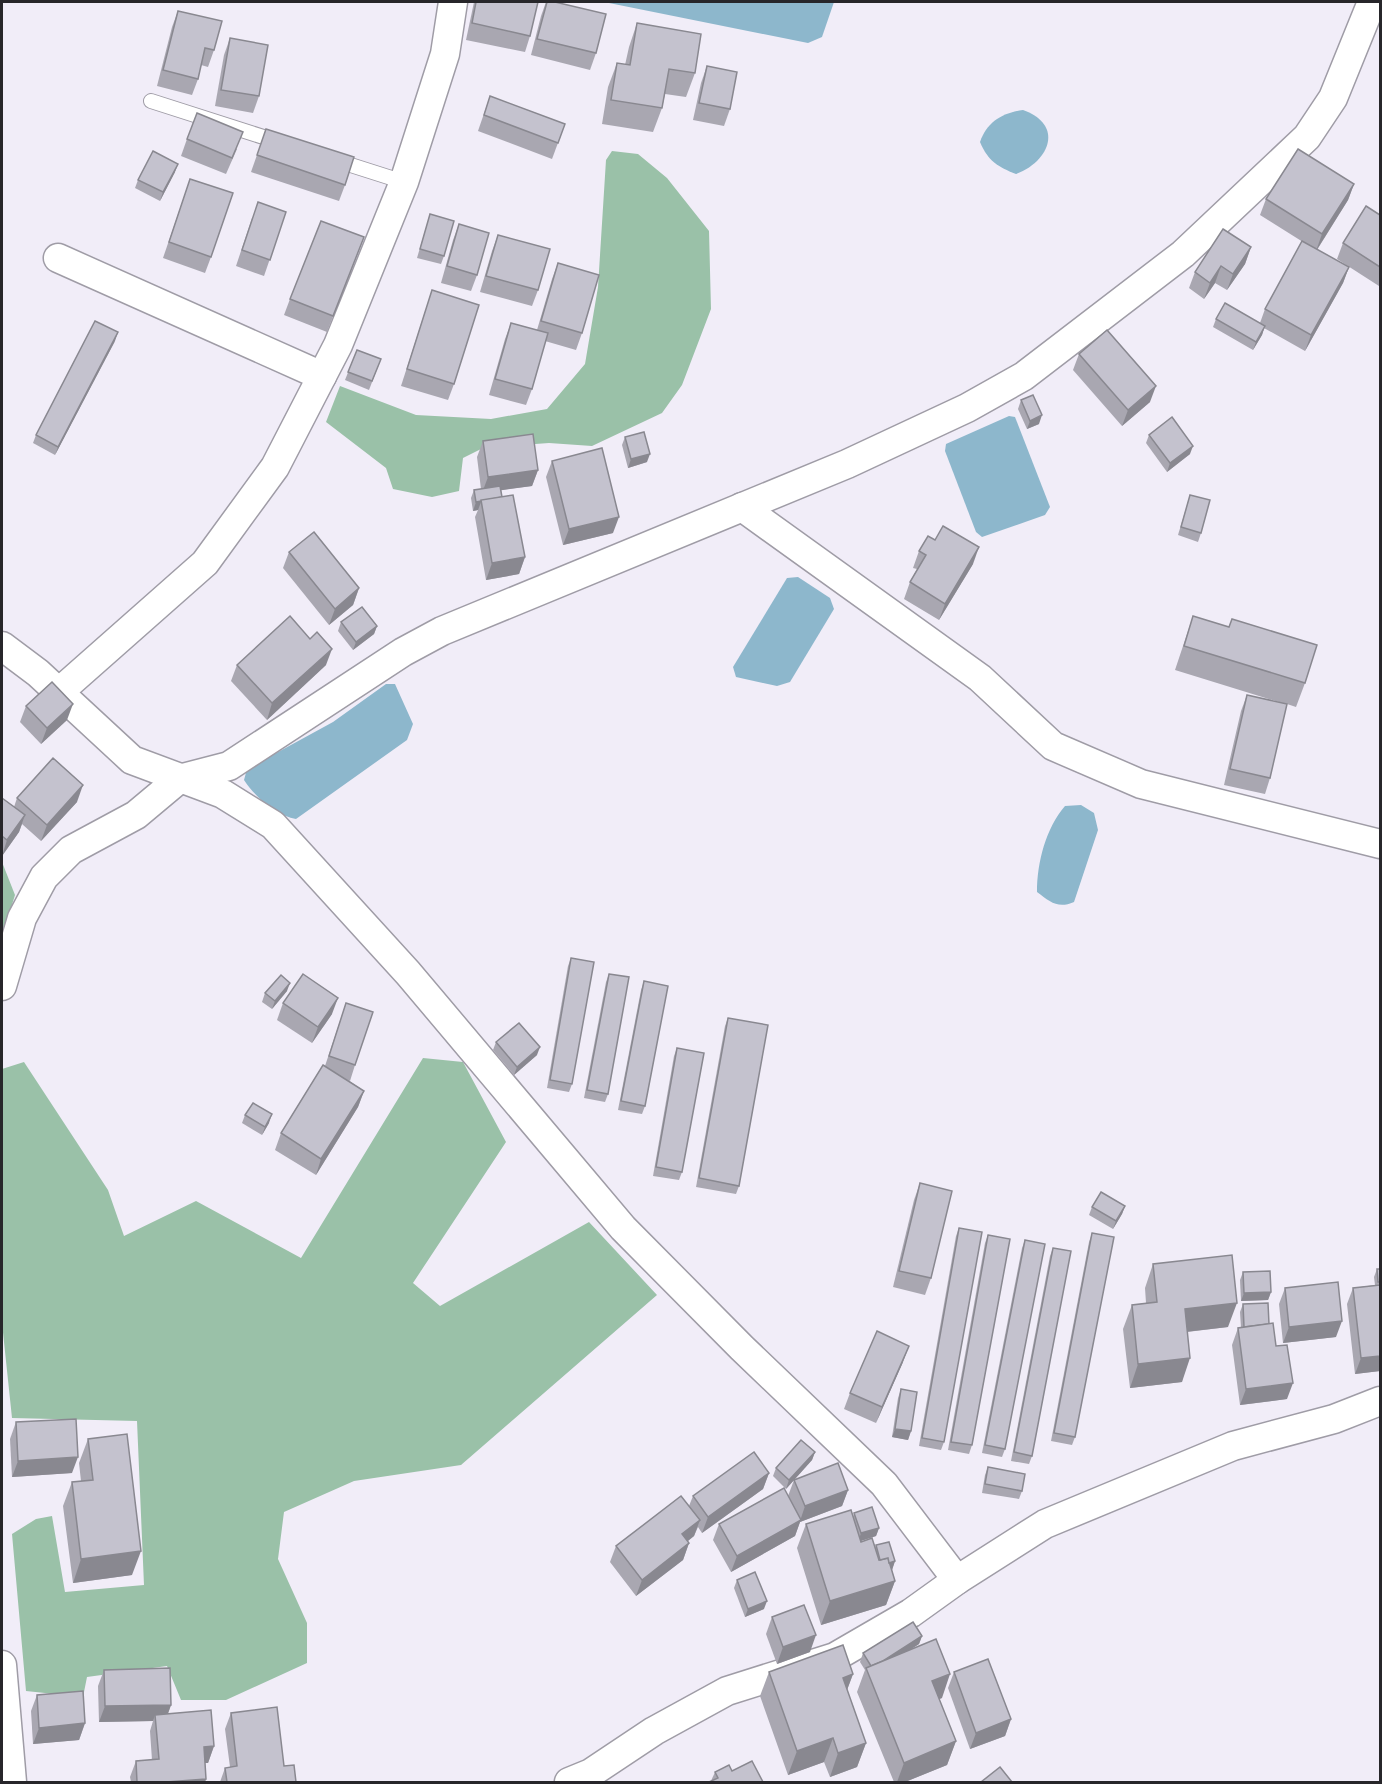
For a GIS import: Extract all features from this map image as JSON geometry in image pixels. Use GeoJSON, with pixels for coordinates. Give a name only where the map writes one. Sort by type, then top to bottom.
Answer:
{"type":"FeatureCollection","features":[{"type":"Feature","properties":{"kind":"street"},"geometry":{"type":"LineString","coordinates":[[59,692],[205,562],[275,467],[338,345],[404,182],[445,54],[453,2]]}},
{"type":"Feature","properties":{"kind":"street"},"geometry":{"type":"LineString","coordinates":[[2,986],[22,918],[44,877],[71,850],[136,815],[179,779],[229,766],[403,652],[442,631],[857,459],[968,408],[1024,376],[1183,254],[1307,137],[1334,99],[1372,2]]}},
{"type":"Feature","properties":{"kind":"street"},"geometry":{"type":"LineString","coordinates":[[58,258],[322,376]]}},
{"type":"Feature","properties":{"kind":"street"},"geometry":{"type":"LineString","coordinates":[[741,507],[980,678],[1053,746],[1141,784],[1380,844]]}},
{"type":"Feature","properties":{"kind":"street"},"geometry":{"type":"LineString","coordinates":[[2,646],[59,692],[132,760],[223,794],[273,825],[408,973],[623,1228],[742,1348],[884,1484],[957,1580]]}},
{"type":"Feature","properties":{"kind":"street"},"geometry":{"type":"LineString","coordinates":[[569,1782],[591,1773],[654,1731],[728,1691],[835,1657],[911,1613],[957,1580],[1045,1524],[1233,1446],[1334,1419],[1380,1401]]}},
{"type":"Feature","properties":{"kind":"street"},"geometry":{"type":"LineString","coordinates":[[2,1665],[12,1782]]}},
{"type":"Feature","properties":{"kind":"lane"},"geometry":{"type":"LineString","coordinates":[[151,101],[294,147]]}},
{"type":"Feature","properties":{"kind":"lane"},"geometry":{"type":"LineString","coordinates":[[316,154],[404,182]]}},
{"type":"Feature","properties":{"kind":"green space"},"geometry":{"type":"Polygon","coordinates":[[[612,151],[638,154],[667,178],[709,231],[711,309],[682,385],[662,413],[592,446],[549,443],[483,448],[463,458],[459,491],[432,497],[393,489],[386,468],[326,422],[340,386],[416,415],[491,419],[547,409],[585,364],[598,287],[606,160],[612,151]]]}},
{"type":"Feature","properties":{"kind":"green space"},"geometry":{"type":"Polygon","coordinates":[[[2,862],[15,895],[2,937],[2,862]]]}},
{"type":"Feature","properties":{"kind":"green space"},"geometry":{"type":"Polygon","coordinates":[[[423,1058],[463,1062],[506,1142],[413,1283],[440,1306],[589,1222],[657,1295],[461,1465],[354,1481],[284,1512],[278,1559],[307,1623],[307,1663],[226,1700],[181,1700],[167,1666],[87,1677],[83,1697],[26,1691],[12,1534],[36,1519],[52,1516],[65,1592],[144,1585],[137,1421],[12,1418],[2,1323],[2,1069],[24,1062],[108,1190],[124,1236],[196,1201],[301,1258],[423,1058]]]}},
{"type":"Feature","properties":{"kind":"water"},"geometry":{"type":"Polygon","coordinates":[[[604,2],[834,2],[822,37],[808,43],[604,2]]]}},
{"type":"Feature","properties":{"kind":"water"},"geometry":{"type":"Polygon","coordinates":[[[1023,110],[1036,117],[1044,125],[1048,134],[1048,143],[1037,161],[1016,174],[994,162],[986,154],[980,142],[987,129],[996,120],[1008,113],[1023,110]]]}},
{"type":"Feature","properties":{"kind":"water"},"geometry":{"type":"Polygon","coordinates":[[[1009,416],[1015,417],[1050,507],[1045,515],[982,537],[976,532],[945,451],[946,444],[1009,416]]]}},
{"type":"Feature","properties":{"kind":"water"},"geometry":{"type":"Polygon","coordinates":[[[798,577],[830,598],[834,609],[790,682],[777,686],[736,677],[733,667],[787,578],[798,577]]]}},
{"type":"Feature","properties":{"kind":"water"},"geometry":{"type":"Polygon","coordinates":[[[386,684],[395,684],[413,724],[407,740],[296,819],[281,814],[267,805],[244,780],[247,769],[333,722],[386,684]]]}},
{"type":"Feature","properties":{"kind":"water"},"geometry":{"type":"Polygon","coordinates":[[[1081,805],[1094,813],[1098,830],[1074,902],[1059,905],[1037,892],[1041,857],[1058,815],[1065,806],[1081,805]]]}},
{"type":"Feature","properties":{"kind":"building"},"geometry":{"type":"Polygon","coordinates":[[[476,2],[538,2],[530,36],[472,23],[476,2]]]}},
{"type":"Feature","properties":{"kind":"building"},"geometry":{"type":"Polygon","coordinates":[[[547,2],[606,14],[596,53],[537,39],[547,2]]]}},
{"type":"Feature","properties":{"kind":"building"},"geometry":{"type":"Polygon","coordinates":[[[178,11],[222,21],[214,50],[205,48],[198,79],[163,70],[178,11]]]}},
{"type":"Feature","properties":{"kind":"building"},"geometry":{"type":"Polygon","coordinates":[[[637,23],[701,34],[695,73],[669,69],[662,108],[611,100],[617,63],[630,65],[637,23]]]}},
{"type":"Feature","properties":{"kind":"building"},"geometry":{"type":"Polygon","coordinates":[[[230,38],[268,45],[259,96],[221,90],[230,38]]]}},
{"type":"Feature","properties":{"kind":"building"},"geometry":{"type":"Polygon","coordinates":[[[707,66],[737,72],[730,109],[699,103],[707,66]]]}},
{"type":"Feature","properties":{"kind":"building"},"geometry":{"type":"Polygon","coordinates":[[[490,96],[565,124],[558,143],[484,115],[490,96]]]}},
{"type":"Feature","properties":{"kind":"building"},"geometry":{"type":"Polygon","coordinates":[[[197,113],[243,132],[232,158],[187,139],[197,113]]]}},
{"type":"Feature","properties":{"kind":"building"},"geometry":{"type":"Polygon","coordinates":[[[266,129],[354,157],[345,185],[257,155],[266,129]]]}},
{"type":"Feature","properties":{"kind":"building"},"geometry":{"type":"Polygon","coordinates":[[[1298,149],[1354,184],[1322,234],[1266,199],[1298,149]]]}},
{"type":"Feature","properties":{"kind":"building"},"geometry":{"type":"Polygon","coordinates":[[[153,151],[178,164],[163,192],[138,180],[153,151]]]}},
{"type":"Feature","properties":{"kind":"building"},"geometry":{"type":"Polygon","coordinates":[[[190,179],[233,193],[211,257],[169,242],[190,179]]]}},
{"type":"Feature","properties":{"kind":"building"},"geometry":{"type":"Polygon","coordinates":[[[258,202],[286,212],[270,260],[242,250],[258,202]]]}},
{"type":"Feature","properties":{"kind":"building"},"geometry":{"type":"Polygon","coordinates":[[[1366,206],[1380,215],[1380,267],[1343,243],[1366,206]]]}},
{"type":"Feature","properties":{"kind":"building"},"geometry":{"type":"Polygon","coordinates":[[[430,214],[454,221],[444,256],[420,249],[430,214]]]}},
{"type":"Feature","properties":{"kind":"building"},"geometry":{"type":"Polygon","coordinates":[[[321,221],[364,237],[333,316],[290,299],[321,221]]]}},
{"type":"Feature","properties":{"kind":"building"},"geometry":{"type":"Polygon","coordinates":[[[459,224],[489,233],[477,275],[447,266],[459,224]]]}},
{"type":"Feature","properties":{"kind":"building"},"geometry":{"type":"Polygon","coordinates":[[[1223,229],[1251,247],[1233,274],[1221,266],[1210,283],[1195,272],[1223,229]]]}},
{"type":"Feature","properties":{"kind":"building"},"geometry":{"type":"Polygon","coordinates":[[[498,235],[550,249],[538,290],[486,276],[498,235]]]}},
{"type":"Feature","properties":{"kind":"building"},"geometry":{"type":"Polygon","coordinates":[[[1302,241],[1349,267],[1311,335],[1265,309],[1302,241]]]}},
{"type":"Feature","properties":{"kind":"building"},"geometry":{"type":"Polygon","coordinates":[[[558,263],[599,275],[582,333],[541,321],[558,263]]]}},
{"type":"Feature","properties":{"kind":"building"},"geometry":{"type":"Polygon","coordinates":[[[432,290],[479,305],[454,384],[407,369],[432,290]]]}},
{"type":"Feature","properties":{"kind":"building"},"geometry":{"type":"Polygon","coordinates":[[[1225,303],[1265,326],[1256,342],[1216,319],[1225,303]]]}},
{"type":"Feature","properties":{"kind":"building"},"geometry":{"type":"Polygon","coordinates":[[[95,321],[118,332],[58,447],[36,435],[95,321]]]}},
{"type":"Feature","properties":{"kind":"building"},"geometry":{"type":"Polygon","coordinates":[[[511,323],[548,333],[532,389],[495,379],[511,323]]]}},
{"type":"Feature","properties":{"kind":"building"},"geometry":{"type":"Polygon","coordinates":[[[1107,330],[1156,386],[1128,410],[1079,354],[1107,330]]]}},
{"type":"Feature","properties":{"kind":"building"},"geometry":{"type":"Polygon","coordinates":[[[357,350],[381,359],[372,381],[348,372],[357,350]]]}},
{"type":"Feature","properties":{"kind":"building"},"geometry":{"type":"Polygon","coordinates":[[[1033,395],[1042,415],[1030,421],[1021,400],[1033,395]]]}},
{"type":"Feature","properties":{"kind":"building"},"geometry":{"type":"Polygon","coordinates":[[[1172,417],[1193,446],[1170,463],[1149,435],[1172,417]]]}},
{"type":"Feature","properties":{"kind":"building"},"geometry":{"type":"Polygon","coordinates":[[[644,432],[650,454],[631,459],[625,437],[644,432]]]}},
{"type":"Feature","properties":{"kind":"building"},"geometry":{"type":"Polygon","coordinates":[[[533,434],[538,470],[488,477],[483,441],[533,434]]]}},
{"type":"Feature","properties":{"kind":"building"},"geometry":{"type":"Polygon","coordinates":[[[602,448],[619,517],[569,529],[552,461],[602,448]]]}},
{"type":"Feature","properties":{"kind":"building"},"geometry":{"type":"Polygon","coordinates":[[[500,486],[502,497],[476,502],[474,490],[500,486]]]}},
{"type":"Feature","properties":{"kind":"building"},"geometry":{"type":"Polygon","coordinates":[[[513,495],[525,557],[492,563],[481,500],[513,495]]]}},
{"type":"Feature","properties":{"kind":"building"},"geometry":{"type":"Polygon","coordinates":[[[1190,495],[1210,500],[1201,533],[1181,527],[1190,495]]]}},
{"type":"Feature","properties":{"kind":"building"},"geometry":{"type":"Polygon","coordinates":[[[943,526],[979,547],[945,604],[910,582],[926,555],[919,551],[928,536],[935,540],[943,526]]]}},
{"type":"Feature","properties":{"kind":"building"},"geometry":{"type":"Polygon","coordinates":[[[314,532],[359,588],[335,609],[289,552],[314,532]]]}},
{"type":"Feature","properties":{"kind":"building"},"geometry":{"type":"Polygon","coordinates":[[[362,607],[377,626],[356,642],[341,622],[362,607]]]}},
{"type":"Feature","properties":{"kind":"building"},"geometry":{"type":"Polygon","coordinates":[[[290,616],[310,639],[317,632],[332,649],[272,703],[237,665],[290,616]]]}},
{"type":"Feature","properties":{"kind":"building"},"geometry":{"type":"Polygon","coordinates":[[[1193,616],[1229,627],[1232,619],[1317,645],[1305,683],[1184,646],[1193,616]]]}},
{"type":"Feature","properties":{"kind":"building"},"geometry":{"type":"Polygon","coordinates":[[[52,682],[73,704],[47,728],[26,706],[52,682]]]}},
{"type":"Feature","properties":{"kind":"building"},"geometry":{"type":"Polygon","coordinates":[[[1247,695],[1287,704],[1270,778],[1230,769],[1247,695]]]}},
{"type":"Feature","properties":{"kind":"building"},"geometry":{"type":"Polygon","coordinates":[[[53,758],[83,785],[47,825],[17,798],[53,758]]]}},
{"type":"Feature","properties":{"kind":"building"},"geometry":{"type":"Polygon","coordinates":[[[2,798],[25,815],[7,840],[2,836],[2,798]]]}},
{"type":"Feature","properties":{"kind":"building"},"geometry":{"type":"Polygon","coordinates":[[[571,958],[594,962],[572,1084],[550,1080],[571,958]]]}},
{"type":"Feature","properties":{"kind":"building"},"geometry":{"type":"Polygon","coordinates":[[[303,974],[338,998],[318,1027],[283,1003],[303,974]]]}},
{"type":"Feature","properties":{"kind":"building"},"geometry":{"type":"Polygon","coordinates":[[[609,974],[629,977],[608,1094],[587,1090],[609,974]]]}},
{"type":"Feature","properties":{"kind":"building"},"geometry":{"type":"Polygon","coordinates":[[[281,975],[290,983],[275,1001],[265,993],[281,975]]]}},
{"type":"Feature","properties":{"kind":"building"},"geometry":{"type":"Polygon","coordinates":[[[644,981],[668,986],[645,1106],[621,1101],[644,981]]]}},
{"type":"Feature","properties":{"kind":"building"},"geometry":{"type":"Polygon","coordinates":[[[346,1003],[373,1012],[355,1065],[329,1056],[346,1003]]]}},
{"type":"Feature","properties":{"kind":"building"},"geometry":{"type":"Polygon","coordinates":[[[728,1018],[768,1025],[739,1186],[699,1178],[728,1018]]]}},
{"type":"Feature","properties":{"kind":"building"},"geometry":{"type":"Polygon","coordinates":[[[519,1023],[540,1047],[517,1067],[496,1042],[519,1023]]]}},
{"type":"Feature","properties":{"kind":"building"},"geometry":{"type":"Polygon","coordinates":[[[677,1048],[704,1053],[682,1172],[656,1167],[677,1048]]]}},
{"type":"Feature","properties":{"kind":"building"},"geometry":{"type":"Polygon","coordinates":[[[323,1065],[364,1091],[321,1159],[281,1133],[323,1065]]]}},
{"type":"Feature","properties":{"kind":"building"},"geometry":{"type":"Polygon","coordinates":[[[253,1103],[272,1114],[265,1127],[245,1115],[253,1103]]]}},
{"type":"Feature","properties":{"kind":"building"},"geometry":{"type":"Polygon","coordinates":[[[920,1183],[952,1191],[931,1278],[899,1271],[920,1183]]]}},
{"type":"Feature","properties":{"kind":"building"},"geometry":{"type":"Polygon","coordinates":[[[1101,1192],[1125,1206],[1116,1221],[1092,1207],[1101,1192]]]}},
{"type":"Feature","properties":{"kind":"building"},"geometry":{"type":"Polygon","coordinates":[[[959,1228],[982,1232],[944,1442],[922,1438],[959,1228]]]}},
{"type":"Feature","properties":{"kind":"building"},"geometry":{"type":"Polygon","coordinates":[[[1092,1233],[1114,1237],[1075,1437],[1054,1433],[1092,1233]]]}},
{"type":"Feature","properties":{"kind":"building"},"geometry":{"type":"Polygon","coordinates":[[[988,1235],[1010,1239],[972,1445],[951,1442],[988,1235]]]}},
{"type":"Feature","properties":{"kind":"building"},"geometry":{"type":"Polygon","coordinates":[[[1025,1240],[1045,1244],[1005,1449],[985,1445],[1025,1240]]]}},
{"type":"Feature","properties":{"kind":"building"},"geometry":{"type":"Polygon","coordinates":[[[1053,1248],[1071,1251],[1032,1456],[1014,1452],[1053,1248]]]}},
{"type":"Feature","properties":{"kind":"building"},"geometry":{"type":"Polygon","coordinates":[[[1232,1255],[1237,1303],[1185,1309],[1190,1358],[1138,1364],[1132,1305],[1157,1302],[1153,1264],[1232,1255]]]}},
{"type":"Feature","properties":{"kind":"building"},"geometry":{"type":"Polygon","coordinates":[[[1377,1269],[1380,1269],[1380,1282],[1378,1282],[1377,1269]]]}},
{"type":"Feature","properties":{"kind":"building"},"geometry":{"type":"Polygon","coordinates":[[[1270,1271],[1271,1292],[1244,1293],[1243,1272],[1270,1271]]]}},
{"type":"Feature","properties":{"kind":"building"},"geometry":{"type":"Polygon","coordinates":[[[1338,1282],[1342,1321],[1289,1327],[1285,1288],[1338,1282]]]}},
{"type":"Feature","properties":{"kind":"building"},"geometry":{"type":"Polygon","coordinates":[[[1380,1285],[1380,1356],[1361,1358],[1353,1288],[1380,1285]]]}},
{"type":"Feature","properties":{"kind":"building"},"geometry":{"type":"Polygon","coordinates":[[[1268,1303],[1269,1324],[1244,1327],[1243,1304],[1268,1303]]]}},
{"type":"Feature","properties":{"kind":"building"},"geometry":{"type":"Polygon","coordinates":[[[1273,1323],[1276,1346],[1287,1345],[1293,1383],[1246,1389],[1238,1328],[1273,1323]]]}},
{"type":"Feature","properties":{"kind":"building"},"geometry":{"type":"Polygon","coordinates":[[[877,1331],[909,1346],[882,1407],[850,1393],[877,1331]]]}},
{"type":"Feature","properties":{"kind":"building"},"geometry":{"type":"Polygon","coordinates":[[[901,1389],[917,1392],[911,1431],[895,1429],[901,1389]]]}},
{"type":"Feature","properties":{"kind":"building"},"geometry":{"type":"Polygon","coordinates":[[[76,1419],[78,1457],[18,1461],[16,1422],[76,1419]]]}},
{"type":"Feature","properties":{"kind":"building"},"geometry":{"type":"Polygon","coordinates":[[[127,1434],[141,1551],[81,1559],[72,1482],[93,1480],[88,1439],[127,1434]]]}},
{"type":"Feature","properties":{"kind":"building"},"geometry":{"type":"Polygon","coordinates":[[[801,1440],[815,1452],[789,1480],[776,1468],[801,1440]]]}},
{"type":"Feature","properties":{"kind":"building"},"geometry":{"type":"Polygon","coordinates":[[[754,1452],[769,1473],[708,1517],[693,1496],[754,1452]]]}},
{"type":"Feature","properties":{"kind":"building"},"geometry":{"type":"Polygon","coordinates":[[[838,1463],[848,1490],[805,1506],[794,1480],[838,1463]]]}},
{"type":"Feature","properties":{"kind":"building"},"geometry":{"type":"Polygon","coordinates":[[[988,1467],[1025,1474],[1022,1491],[985,1484],[988,1467]]]}},
{"type":"Feature","properties":{"kind":"building"},"geometry":{"type":"Polygon","coordinates":[[[784,1488],[801,1520],[737,1556],[719,1524],[784,1488]]]}},
{"type":"Feature","properties":{"kind":"building"},"geometry":{"type":"Polygon","coordinates":[[[681,1496],[700,1520],[682,1534],[689,1543],[642,1580],[616,1546],[681,1496]]]}},
{"type":"Feature","properties":{"kind":"building"},"geometry":{"type":"Polygon","coordinates":[[[872,1507],[879,1528],[861,1533],[854,1513],[872,1507]]]}},
{"type":"Feature","properties":{"kind":"building"},"geometry":{"type":"Polygon","coordinates":[[[851,1510],[861,1542],[872,1538],[879,1560],[888,1558],[895,1581],[830,1601],[806,1524],[851,1510]]]}},
{"type":"Feature","properties":{"kind":"building"},"geometry":{"type":"Polygon","coordinates":[[[889,1542],[895,1561],[889,1563],[888,1558],[880,1560],[876,1545],[889,1542]]]}},
{"type":"Feature","properties":{"kind":"building"},"geometry":{"type":"Polygon","coordinates":[[[755,1572],[767,1601],[748,1609],[737,1580],[755,1572]]]}},
{"type":"Feature","properties":{"kind":"building"},"geometry":{"type":"Polygon","coordinates":[[[804,1605],[816,1635],[783,1647],[772,1617],[804,1605]]]}},
{"type":"Feature","properties":{"kind":"building"},"geometry":{"type":"Polygon","coordinates":[[[913,1622],[922,1636],[871,1666],[863,1653],[913,1622]]]}},
{"type":"Feature","properties":{"kind":"building"},"geometry":{"type":"Polygon","coordinates":[[[936,1639],[950,1674],[932,1681],[956,1741],[904,1763],[866,1668],[936,1639]]]}},
{"type":"Feature","properties":{"kind":"building"},"geometry":{"type":"Polygon","coordinates":[[[843,1645],[853,1674],[843,1678],[866,1743],[838,1753],[833,1738],[797,1751],[769,1672],[843,1645]]]}},
{"type":"Feature","properties":{"kind":"building"},"geometry":{"type":"Polygon","coordinates":[[[988,1659],[1011,1719],[976,1733],[954,1672],[988,1659]]]}},
{"type":"Feature","properties":{"kind":"building"},"geometry":{"type":"Polygon","coordinates":[[[170,1668],[171,1705],[105,1706],[104,1670],[170,1668]]]}},
{"type":"Feature","properties":{"kind":"building"},"geometry":{"type":"Polygon","coordinates":[[[83,1691],[85,1723],[39,1728],[37,1695],[83,1691]]]}},
{"type":"Feature","properties":{"kind":"building"},"geometry":{"type":"Polygon","coordinates":[[[277,1707],[284,1766],[294,1765],[296,1782],[227,1782],[225,1768],[237,1766],[231,1713],[277,1707]]]}},
{"type":"Feature","properties":{"kind":"building"},"geometry":{"type":"Polygon","coordinates":[[[211,1710],[214,1746],[204,1747],[206,1779],[137,1782],[136,1761],[159,1759],[155,1715],[211,1710]]]}},
{"type":"Feature","properties":{"kind":"building"},"geometry":{"type":"Polygon","coordinates":[[[752,1761],[763,1782],[709,1782],[718,1778],[715,1772],[729,1765],[732,1771],[752,1761]]]}},
{"type":"Feature","properties":{"kind":"building"},"geometry":{"type":"Polygon","coordinates":[[[1000,1767],[1012,1782],[981,1782],[1000,1767]]]}}]}
